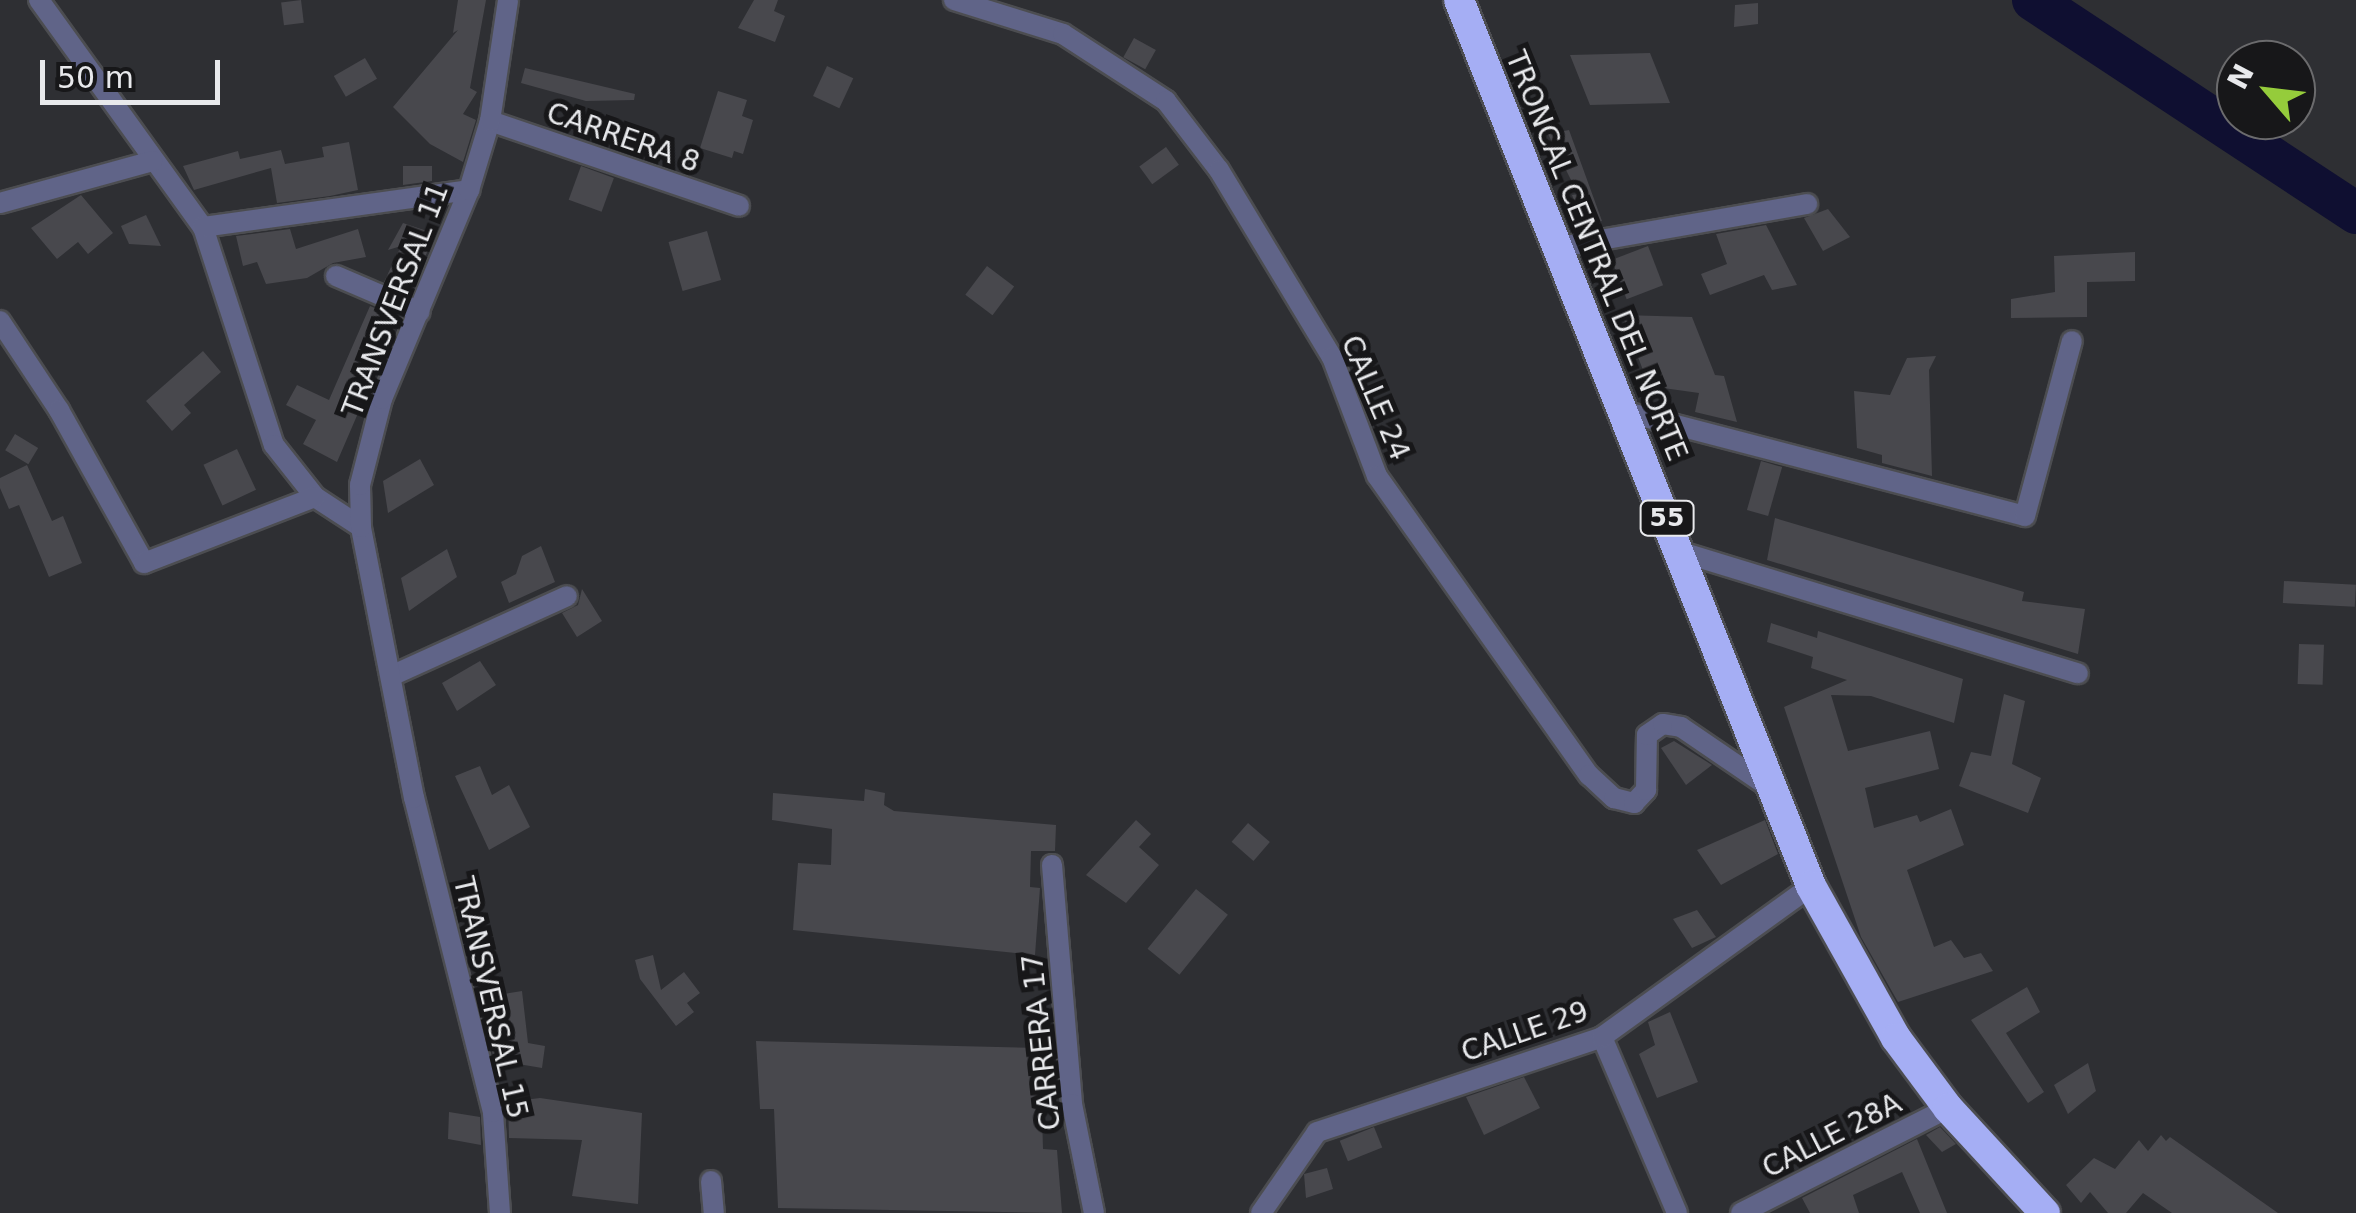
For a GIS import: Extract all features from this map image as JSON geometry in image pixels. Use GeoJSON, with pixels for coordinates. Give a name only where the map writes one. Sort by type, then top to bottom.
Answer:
{"type":"FeatureCollection","features":[{"type":"Feature","properties":{"kind":"highway","name":"TRONCAL CENTRAL DEL NORTE"},"geometry":{"type":"LineString","coordinates":[[1460,0],[1555,248],[1681,552],[1811,886],[1869,993],[1948,1108],[2045,1213]]}},
{"type":"Feature","properties":{"kind":"street"},"geometry":{"type":"LineString","coordinates":[[39,0],[202,227],[274,444],[315,497],[362,527]]}},
{"type":"Feature","properties":{"kind":"street","name":"TRANSVERSAL 11"},"geometry":{"type":"LineString","coordinates":[[414,798],[362,527],[360,485],[382,399],[469,190],[490,122],[508,0]]}},
{"type":"Feature","properties":{"kind":"street","name":"CALLE 24"},"geometry":{"type":"LineString","coordinates":[[954,0],[1063,34],[1166,101],[1219,170],[1332,357],[1376,476],[1589,776],[1614,798],[1634,803],[1646,790],[1647,735],[1663,724],[1681,727],[1774,790]]}},
{"type":"Feature","properties":{"kind":"street","name":"CARRERA 8"},"geometry":{"type":"LineString","coordinates":[[490,122],[739,206]]}},
{"type":"Feature","properties":{"kind":"street"},"geometry":{"type":"LineString","coordinates":[[0,203],[152,161]]}},
{"type":"Feature","properties":{"kind":"street"},"geometry":{"type":"LineString","coordinates":[[202,227],[469,190]]}},
{"type":"Feature","properties":{"kind":"street"},"geometry":{"type":"LineString","coordinates":[[1555,248],[1807,204]]}},
{"type":"Feature","properties":{"kind":"street"},"geometry":{"type":"LineString","coordinates":[[336,276],[420,312]]}},
{"type":"Feature","properties":{"kind":"street"},"geometry":{"type":"LineString","coordinates":[[0,321],[59,410],[144,563],[315,497]]}},
{"type":"Feature","properties":{"kind":"street"},"geometry":{"type":"LineString","coordinates":[[1622,411],[2025,516],[2072,341]]}},
{"type":"Feature","properties":{"kind":"street"},"geometry":{"type":"LineString","coordinates":[[1681,552],[2078,673]]}},
{"type":"Feature","properties":{"kind":"street"},"geometry":{"type":"LineString","coordinates":[[391,676],[567,596]]}},
{"type":"Feature","properties":{"kind":"street","name":"TRANSVERSAL 15"},"geometry":{"type":"LineString","coordinates":[[414,798],[492,1112],[500,1213]]}},
{"type":"Feature","properties":{"kind":"street","name":"CARRERA 17"},"geometry":{"type":"LineString","coordinates":[[1052,865],[1072,1104],[1094,1213]]}},
{"type":"Feature","properties":{"kind":"street","name":"CALLE 29"},"geometry":{"type":"LineString","coordinates":[[1261,1213],[1317,1132],[1602,1037],[1811,886]]}},
{"type":"Feature","properties":{"kind":"street"},"geometry":{"type":"LineString","coordinates":[[1602,1037],[1676,1213]]}},
{"type":"Feature","properties":{"kind":"street","name":"CALLE 28A"},"geometry":{"type":"LineString","coordinates":[[1742,1213],[1948,1108]]}},
{"type":"Feature","properties":{"kind":"street"},"geometry":{"type":"LineString","coordinates":[[712,1181],[714,1213]]}},
{"type":"Feature","properties":{"kind":"building"},"geometry":{"type":"Polygon","coordinates":[[[301,0],[304,23],[284,25],[281,2],[301,0]]]}},
{"type":"Feature","properties":{"kind":"building"},"geometry":{"type":"Polygon","coordinates":[[[458,0],[486,0],[470,88],[477,92],[463,114],[476,120],[463,162],[430,144],[393,107],[458,30],[453,33],[458,0]]]}},
{"type":"Feature","properties":{"kind":"building"},"geometry":{"type":"Polygon","coordinates":[[[754,0],[778,0],[774,11],[785,16],[775,42],[738,28],[754,0]]]}},
{"type":"Feature","properties":{"kind":"building"},"geometry":{"type":"Polygon","coordinates":[[[1758,3],[1758,24],[1734,27],[1735,5],[1758,3]]]}},
{"type":"Feature","properties":{"kind":"building"},"geometry":{"type":"Polygon","coordinates":[[[1134,38],[1156,50],[1145,69],[1123,57],[1134,38]]]}},
{"type":"Feature","properties":{"kind":"building"},"geometry":{"type":"Polygon","coordinates":[[[1650,53],[1670,103],[1590,105],[1570,55],[1650,53]]]}},
{"type":"Feature","properties":{"kind":"building"},"geometry":{"type":"Polygon","coordinates":[[[365,58],[377,79],[346,97],[334,76],[365,58]]]}},
{"type":"Feature","properties":{"kind":"building"},"geometry":{"type":"Polygon","coordinates":[[[827,66],[853,78],[839,108],[813,96],[827,66]]]}},
{"type":"Feature","properties":{"kind":"building"},"geometry":{"type":"Polygon","coordinates":[[[525,68],[635,94],[634,100],[586,101],[521,83],[525,68]]]}},
{"type":"Feature","properties":{"kind":"building"},"geometry":{"type":"Polygon","coordinates":[[[718,91],[747,100],[742,116],[753,120],[743,154],[734,151],[732,158],[700,148],[718,91]]]}},
{"type":"Feature","properties":{"kind":"building"},"geometry":{"type":"Polygon","coordinates":[[[1569,130],[1602,221],[1585,227],[1572,195],[1578,194],[1548,134],[1569,130]]]}},
{"type":"Feature","properties":{"kind":"building"},"geometry":{"type":"Polygon","coordinates":[[[349,142],[358,190],[330,196],[277,203],[271,168],[194,190],[183,166],[238,151],[240,159],[281,150],[285,164],[324,157],[322,147],[349,142]]]}},
{"type":"Feature","properties":{"kind":"building"},"geometry":{"type":"Polygon","coordinates":[[[1166,147],[1179,165],[1152,184],[1139,166],[1166,147]]]}},
{"type":"Feature","properties":{"kind":"building"},"geometry":{"type":"Polygon","coordinates":[[[403,166],[432,166],[432,181],[403,185],[403,166]]]}},
{"type":"Feature","properties":{"kind":"building"},"geometry":{"type":"Polygon","coordinates":[[[581,166],[614,178],[602,212],[569,200],[581,166]]]}},
{"type":"Feature","properties":{"kind":"building"},"geometry":{"type":"Polygon","coordinates":[[[81,195],[113,233],[88,254],[78,242],[57,259],[31,228],[81,195]]]}},
{"type":"Feature","properties":{"kind":"building"},"geometry":{"type":"Polygon","coordinates":[[[1828,209],[1850,237],[1823,251],[1804,218],[1828,209]]]}},
{"type":"Feature","properties":{"kind":"building"},"geometry":{"type":"Polygon","coordinates":[[[146,215],[161,246],[129,244],[121,226],[146,215]]]}},
{"type":"Feature","properties":{"kind":"building"},"geometry":{"type":"Polygon","coordinates":[[[403,223],[436,234],[408,292],[384,282],[401,246],[388,250],[403,223]]]}},
{"type":"Feature","properties":{"kind":"building"},"geometry":{"type":"Polygon","coordinates":[[[1766,225],[1797,285],[1772,290],[1764,275],[1710,295],[1701,274],[1727,264],[1716,234],[1766,225]]]}},
{"type":"Feature","properties":{"kind":"building"},"geometry":{"type":"Polygon","coordinates":[[[290,229],[296,249],[358,229],[366,257],[333,263],[307,278],[266,284],[257,262],[243,266],[236,236],[290,229]]]}},
{"type":"Feature","properties":{"kind":"building"},"geometry":{"type":"Polygon","coordinates":[[[707,231],[721,280],[683,291],[669,242],[707,231]]]}},
{"type":"Feature","properties":{"kind":"building"},"geometry":{"type":"Polygon","coordinates":[[[1648,246],[1663,285],[1627,299],[1612,260],[1648,246]]]}},
{"type":"Feature","properties":{"kind":"building"},"geometry":{"type":"Polygon","coordinates":[[[2135,252],[2135,281],[2087,282],[2087,317],[2011,318],[2011,299],[2055,292],[2054,256],[2135,252]]]}},
{"type":"Feature","properties":{"kind":"building"},"geometry":{"type":"Polygon","coordinates":[[[987,266],[1014,286],[992,315],[965,295],[987,266]]]}},
{"type":"Feature","properties":{"kind":"building"},"geometry":{"type":"Polygon","coordinates":[[[370,306],[399,318],[337,462],[303,444],[316,420],[286,405],[297,385],[329,400],[370,306]]]}},
{"type":"Feature","properties":{"kind":"building"},"geometry":{"type":"Polygon","coordinates":[[[1622,315],[1692,317],[1715,375],[1724,376],[1737,422],[1695,412],[1699,393],[1649,386],[1622,315]]]}},
{"type":"Feature","properties":{"kind":"building"},"geometry":{"type":"Polygon","coordinates":[[[203,351],[221,372],[184,405],[191,413],[172,431],[146,401],[203,351]]]}},
{"type":"Feature","properties":{"kind":"building"},"geometry":{"type":"Polygon","coordinates":[[[1936,356],[1929,370],[1932,476],[1882,463],[1882,455],[1857,448],[1854,391],[1890,395],[1907,358],[1936,356]]]}},
{"type":"Feature","properties":{"kind":"building"},"geometry":{"type":"Polygon","coordinates":[[[15,434],[38,448],[28,464],[5,450],[15,434]]]}},
{"type":"Feature","properties":{"kind":"building"},"geometry":{"type":"Polygon","coordinates":[[[237,449],[256,490],[222,505],[203,465],[237,449]]]}},
{"type":"Feature","properties":{"kind":"building"},"geometry":{"type":"Polygon","coordinates":[[[420,459],[434,485],[388,513],[383,481],[420,459]]]}},
{"type":"Feature","properties":{"kind":"building"},"geometry":{"type":"Polygon","coordinates":[[[1761,461],[1782,467],[1768,516],[1747,510],[1761,461]]]}},
{"type":"Feature","properties":{"kind":"building"},"geometry":{"type":"Polygon","coordinates":[[[27,465],[52,521],[63,516],[82,563],[49,577],[19,505],[9,509],[0,488],[0,478],[27,465]]]}},
{"type":"Feature","properties":{"kind":"building"},"geometry":{"type":"Polygon","coordinates":[[[1775,518],[2024,592],[2022,601],[2085,609],[2078,654],[1767,560],[1775,518]]]}},
{"type":"Feature","properties":{"kind":"building"},"geometry":{"type":"Polygon","coordinates":[[[541,546],[555,582],[509,603],[501,582],[516,574],[522,556],[541,546]]]}},
{"type":"Feature","properties":{"kind":"building"},"geometry":{"type":"Polygon","coordinates":[[[447,549],[457,577],[409,611],[401,578],[447,549]]]}},
{"type":"Feature","properties":{"kind":"building"},"geometry":{"type":"Polygon","coordinates":[[[2284,581],[2356,585],[2355,607],[2283,603],[2284,581]]]}},
{"type":"Feature","properties":{"kind":"building"},"geometry":{"type":"Polygon","coordinates":[[[582,589],[602,621],[577,637],[562,613],[578,605],[582,589]]]}},
{"type":"Feature","properties":{"kind":"building"},"geometry":{"type":"Polygon","coordinates":[[[1771,623],[1817,638],[1818,631],[1963,679],[1954,723],[1871,696],[1831,695],[1848,751],[1930,731],[1939,769],[1865,788],[1874,828],[1917,815],[1920,822],[1951,809],[1964,845],[1907,870],[1934,947],[1951,940],[1964,958],[1981,953],[1993,971],[1898,1002],[1861,937],[1784,707],[1847,680],[1811,668],[1813,657],[1767,642],[1771,623]]]}},
{"type":"Feature","properties":{"kind":"building"},"geometry":{"type":"Polygon","coordinates":[[[2299,644],[2324,645],[2323,685],[2298,684],[2299,644]]]}},
{"type":"Feature","properties":{"kind":"building"},"geometry":{"type":"Polygon","coordinates":[[[480,661],[496,685],[457,711],[442,683],[480,661]]]}},
{"type":"Feature","properties":{"kind":"building"},"geometry":{"type":"Polygon","coordinates":[[[2004,694],[2025,701],[2012,764],[2041,778],[2028,813],[1959,786],[1971,752],[1991,756],[2004,694]]]}},
{"type":"Feature","properties":{"kind":"building"},"geometry":{"type":"Polygon","coordinates":[[[1674,741],[1712,765],[1686,785],[1661,748],[1674,741]]]}},
{"type":"Feature","properties":{"kind":"building"},"geometry":{"type":"Polygon","coordinates":[[[480,766],[492,795],[509,785],[530,827],[489,850],[455,776],[480,766]]]}},
{"type":"Feature","properties":{"kind":"building"},"geometry":{"type":"Polygon","coordinates":[[[865,789],[885,793],[884,805],[894,811],[1056,825],[1055,851],[1031,851],[1030,887],[1040,888],[1035,955],[793,930],[798,863],[831,865],[832,829],[772,820],[773,793],[864,801],[865,789]]]}},
{"type":"Feature","properties":{"kind":"building"},"geometry":{"type":"Polygon","coordinates":[[[1136,820],[1151,834],[1139,847],[1159,865],[1126,903],[1086,875],[1136,820]]]}},
{"type":"Feature","properties":{"kind":"building"},"geometry":{"type":"Polygon","coordinates":[[[1765,820],[1778,854],[1721,885],[1697,850],[1765,820]]]}},
{"type":"Feature","properties":{"kind":"building"},"geometry":{"type":"Polygon","coordinates":[[[1248,823],[1270,842],[1253,861],[1232,842],[1248,823]]]}},
{"type":"Feature","properties":{"kind":"building"},"geometry":{"type":"Polygon","coordinates":[[[1196,889],[1228,915],[1179,975],[1148,949],[1196,889]]]}},
{"type":"Feature","properties":{"kind":"building"},"geometry":{"type":"Polygon","coordinates":[[[1697,910],[1716,937],[1692,948],[1673,919],[1697,910]]]}},
{"type":"Feature","properties":{"kind":"building"},"geometry":{"type":"Polygon","coordinates":[[[653,955],[661,990],[684,972],[700,993],[687,1003],[694,1012],[676,1026],[640,979],[635,960],[653,955]]]}},
{"type":"Feature","properties":{"kind":"building"},"geometry":{"type":"Polygon","coordinates":[[[2027,987],[2040,1012],[2006,1033],[2044,1092],[2028,1103],[1971,1020],[2027,987]]]}},
{"type":"Feature","properties":{"kind":"building"},"geometry":{"type":"Polygon","coordinates":[[[522,991],[528,1043],[545,1046],[542,1068],[494,1060],[485,1020],[495,1018],[491,996],[522,991]]]}},
{"type":"Feature","properties":{"kind":"building"},"geometry":{"type":"Polygon","coordinates":[[[1670,1012],[1698,1082],[1657,1098],[1639,1054],[1655,1045],[1648,1022],[1670,1012]]]}},
{"type":"Feature","properties":{"kind":"building"},"geometry":{"type":"Polygon","coordinates":[[[756,1041],[1040,1048],[1043,1149],[1057,1150],[1062,1213],[778,1208],[774,1109],[760,1109],[756,1041]]]}},
{"type":"Feature","properties":{"kind":"building"},"geometry":{"type":"Polygon","coordinates":[[[2088,1063],[2096,1091],[2068,1114],[2054,1085],[2088,1063]]]}},
{"type":"Feature","properties":{"kind":"building"},"geometry":{"type":"Polygon","coordinates":[[[1524,1077],[1540,1108],[1484,1135],[1466,1097],[1524,1077]]]}},
{"type":"Feature","properties":{"kind":"building"},"geometry":{"type":"Polygon","coordinates":[[[540,1098],[642,1113],[638,1204],[572,1196],[582,1140],[509,1138],[508,1102],[540,1098]]]}},
{"type":"Feature","properties":{"kind":"building"},"geometry":{"type":"Polygon","coordinates":[[[449,1112],[480,1117],[481,1145],[448,1139],[449,1112]]]}},
{"type":"Feature","properties":{"kind":"building"},"geometry":{"type":"Polygon","coordinates":[[[1374,1127],[1382,1147],[1348,1161],[1340,1141],[1374,1127]]]}},
{"type":"Feature","properties":{"kind":"building"},"geometry":{"type":"Polygon","coordinates":[[[1940,1127],[1956,1144],[1942,1152],[1926,1135],[1940,1127]]]}},
{"type":"Feature","properties":{"kind":"building"},"geometry":{"type":"Polygon","coordinates":[[[2161,1135],[2166,1141],[2170,1137],[2278,1213],[2172,1213],[2143,1193],[2126,1213],[2108,1213],[2090,1192],[2081,1203],[2066,1185],[2094,1158],[2115,1169],[2139,1140],[2148,1151],[2161,1135]]]}},
{"type":"Feature","properties":{"kind":"building"},"geometry":{"type":"Polygon","coordinates":[[[1917,1139],[1947,1213],[1920,1213],[1902,1172],[1853,1195],[1859,1213],[1810,1213],[1802,1198],[1917,1139]]]}},
{"type":"Feature","properties":{"kind":"building"},"geometry":{"type":"Polygon","coordinates":[[[1327,1168],[1333,1189],[1306,1198],[1304,1174],[1327,1168]]]}},
{"type":"Feature","properties":{"kind":"waterway"},"geometry":{"type":"LineString","coordinates":[[2033,0],[2356,213]]}}]}
